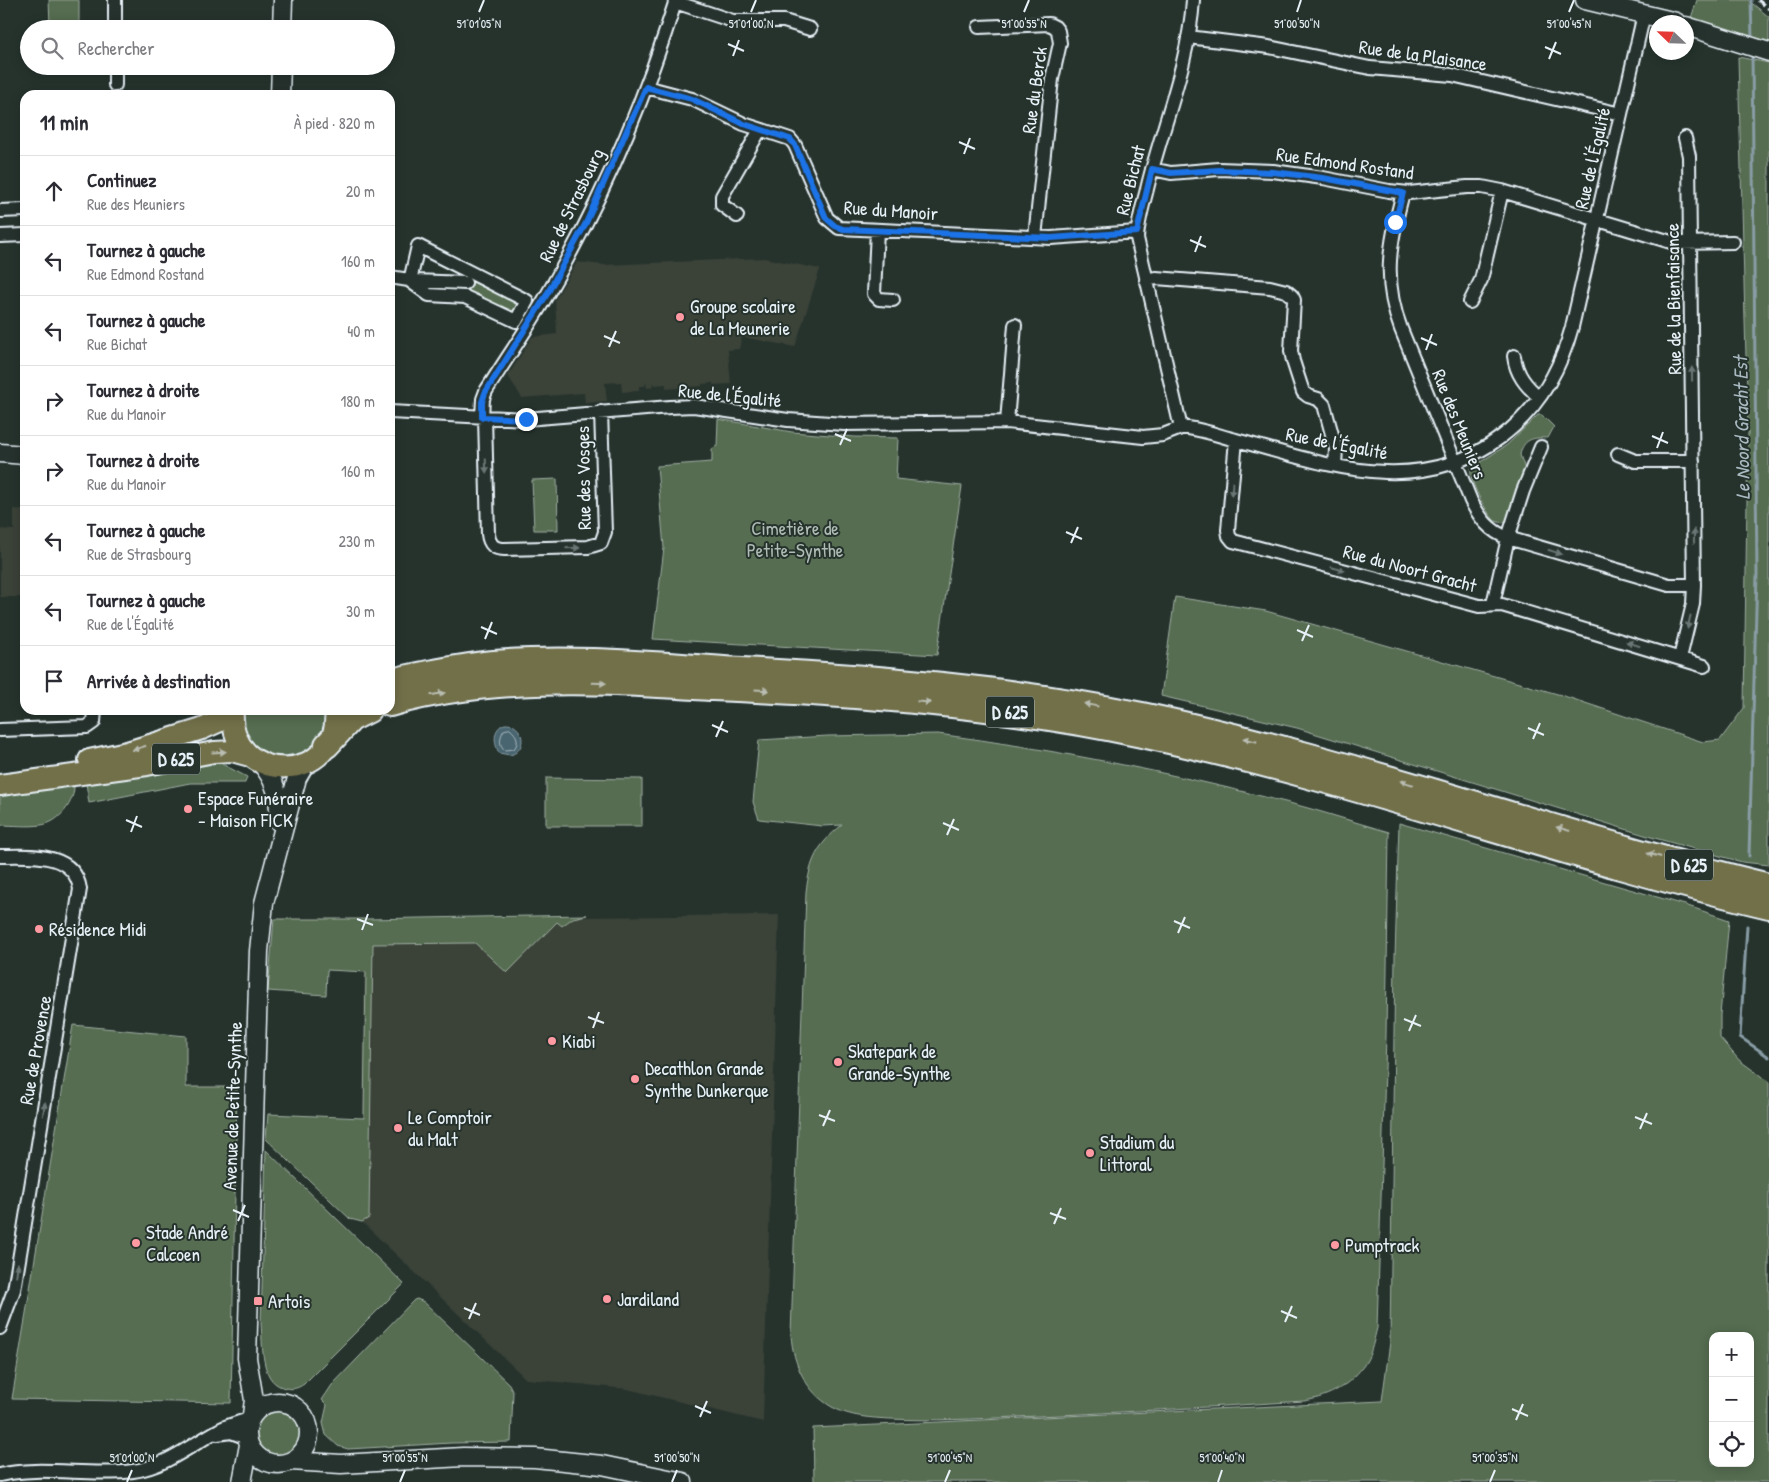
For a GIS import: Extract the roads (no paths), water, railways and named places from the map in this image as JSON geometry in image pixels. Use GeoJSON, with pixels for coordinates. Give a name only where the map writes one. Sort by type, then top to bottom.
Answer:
{"type":"FeatureCollection","features":[{"type":"Feature","properties":{"kind":"highway","name":"D 625"},"geometry":{"type":"LineString","coordinates":[[395,680],[482,664],[569,661],[644,663],[825,674],[1016,693],[1140,715],[1256,742],[1379,775],[1710,881],[1769,906]]}},
{"type":"Feature","properties":{"kind":"highway","name":"D 625"},"geometry":{"type":"LineString","coordinates":[[395,703],[486,686],[571,683],[692,686],[847,695],[1017,713],[1134,733],[1245,759],[1367,792],[1630,869],[1710,881],[1769,886]]}},
{"type":"Feature","properties":{"kind":"highway"},"geometry":{"type":"LineString","coordinates":[[328,745],[352,719],[360,715]]}},
{"type":"Feature","properties":{"kind":"highway"},"geometry":{"type":"LineString","coordinates":[[1710,881],[1769,876]]}},
{"type":"Feature","properties":{"kind":"highway"},"geometry":{"type":"LineString","coordinates":[[1710,881],[1769,912]]}},
{"type":"Feature","properties":{"kind":"main road","name":"D 625"},"geometry":{"type":"LineString","coordinates":[[0,772],[127,752],[215,724],[226,715]]}},
{"type":"Feature","properties":{"kind":"main road"},"geometry":{"type":"LineString","coordinates":[[232,715],[236,735],[242,747],[255,759],[272,767],[284,768],[305,764],[316,758],[328,745],[334,728],[335,715]]}},
{"type":"Feature","properties":{"kind":"main road","name":"D 625"},"geometry":{"type":"LineString","coordinates":[[0,785],[147,765],[214,752],[232,751],[255,759]]}},
{"type":"Feature","properties":{"kind":"street"},"geometry":{"type":"LineString","coordinates":[[115,0],[115,20]]}},
{"type":"Feature","properties":{"kind":"street"},"geometry":{"type":"LineString","coordinates":[[282,0],[282,20]]}},
{"type":"Feature","properties":{"kind":"street","name":"Rue Bichat"},"geometry":{"type":"LineString","coordinates":[[1181,428],[1138,249],[1137,232],[1188,37],[1193,0]]}},
{"type":"Feature","properties":{"kind":"street"},"geometry":{"type":"LineString","coordinates":[[1585,0],[1638,8],[1657,15]]}},
{"type":"Feature","properties":{"kind":"street"},"geometry":{"type":"LineString","coordinates":[[676,1],[733,21],[778,20],[795,23],[810,29]]}},
{"type":"Feature","properties":{"kind":"street","name":"Rue de Strasbourg"},"geometry":{"type":"LineString","coordinates":[[484,417],[482,402],[485,393],[526,315],[546,296],[586,223],[646,87],[676,1]]}},
{"type":"Feature","properties":{"kind":"street","name":"Rue de l'Égalité"},"geometry":{"type":"LineString","coordinates":[[395,412],[539,418],[694,406],[781,419],[844,424],[1007,422],[1143,437],[1162,435],[1181,428],[1193,429],[1365,472],[1397,473],[1429,470],[1455,462],[1481,450],[1506,433],[1529,411],[1553,376],[1567,344],[1621,114],[1638,8]]}},
{"type":"Feature","properties":{"kind":"street","name":"Rue du Berck"},"geometry":{"type":"LineString","coordinates":[[979,27],[1049,24],[1055,27],[1060,34],[1052,84],[1034,237]]}},
{"type":"Feature","properties":{"kind":"street"},"geometry":{"type":"LineString","coordinates":[[1694,28],[1765,51]]}},
{"type":"Feature","properties":{"kind":"street","name":"Rue de la Plaisance"},"geometry":{"type":"LineString","coordinates":[[1188,37],[1278,49],[1370,68],[1452,75],[1621,114]]}},
{"type":"Feature","properties":{"kind":"street"},"geometry":{"type":"LineString","coordinates":[[115,75],[115,85]]}},
{"type":"Feature","properties":{"kind":"street"},"geometry":{"type":"LineString","coordinates":[[280,90],[281,75]]}},
{"type":"Feature","properties":{"kind":"street","name":"Rue du Manoir"},"geometry":{"type":"LineString","coordinates":[[646,87],[697,101],[744,124],[782,135],[793,141],[825,214],[832,223],[843,229],[1034,237],[1067,237],[1137,232]]}},
{"type":"Feature","properties":{"kind":"street"},"geometry":{"type":"LineString","coordinates":[[737,216],[722,205],[722,196],[760,130]]}},
{"type":"Feature","properties":{"kind":"street","name":"Rue de la Bienfaisance"},"geometry":{"type":"LineString","coordinates":[[1680,658],[1693,604],[1694,585],[1691,243],[1689,156],[1685,138]]}},
{"type":"Feature","properties":{"kind":"street","name":"Rue Edmond Rostand"},"geometry":{"type":"LineString","coordinates":[[1152,169],[1171,173],[1219,170],[1273,172],[1323,178],[1403,193],[1482,187],[1502,191],[1671,242],[1733,242]]}},
{"type":"Feature","properties":{"kind":"street"},"geometry":{"type":"LineString","coordinates":[[1470,302],[1481,280],[1502,191]]}},
{"type":"Feature","properties":{"kind":"street","name":"Rue des Meuniers"},"geometry":{"type":"LineString","coordinates":[[1403,193],[1390,251],[1389,271],[1392,297],[1398,322],[1471,501],[1481,518],[1493,530],[1508,538],[1669,585],[1694,585]]}},
{"type":"Feature","properties":{"kind":"street"},"geometry":{"type":"LineString","coordinates":[[0,211],[20,210]]}},
{"type":"Feature","properties":{"kind":"street"},"geometry":{"type":"LineString","coordinates":[[877,230],[874,294],[879,299],[893,300]]}},
{"type":"Feature","properties":{"kind":"street"},"geometry":{"type":"LineString","coordinates":[[0,236],[20,235]]}},
{"type":"Feature","properties":{"kind":"street"},"geometry":{"type":"LineString","coordinates":[[418,246],[465,276],[527,301],[526,315],[516,321],[465,297],[429,295],[410,281],[418,246]]}},
{"type":"Feature","properties":{"kind":"street"},"geometry":{"type":"LineString","coordinates":[[395,278],[410,281],[465,276]]}},
{"type":"Feature","properties":{"kind":"street"},"geometry":{"type":"LineString","coordinates":[[465,276],[465,297]]}},
{"type":"Feature","properties":{"kind":"street"},"geometry":{"type":"LineString","coordinates":[[1146,280],[1156,278],[1248,285],[1270,287],[1290,293],[1294,300],[1292,351],[1296,374],[1302,392],[1318,399],[1324,405],[1336,449],[1336,466]]}},
{"type":"Feature","properties":{"kind":"street"},"geometry":{"type":"LineString","coordinates":[[1007,422],[1015,325]]}},
{"type":"Feature","properties":{"kind":"street"},"geometry":{"type":"LineString","coordinates":[[1514,356],[1520,378],[1539,397]]}},
{"type":"Feature","properties":{"kind":"street","name":"Rue des Vosges"},"geometry":{"type":"LineString","coordinates":[[484,417],[488,534],[491,544],[500,549],[588,547],[601,543],[605,532],[600,412]]}},
{"type":"Feature","properties":{"kind":"street","name":"Rue du Noort Gracht"},"geometry":{"type":"LineString","coordinates":[[1236,440],[1228,530],[1229,536],[1233,540],[1479,606],[1502,605],[1704,666]]}},
{"type":"Feature","properties":{"kind":"street"},"geometry":{"type":"LineString","coordinates":[[1493,604],[1508,538],[1523,491],[1541,448]]}},
{"type":"Feature","properties":{"kind":"street"},"geometry":{"type":"LineString","coordinates":[[0,453],[20,455]]}},
{"type":"Feature","properties":{"kind":"street"},"geometry":{"type":"LineString","coordinates":[[1618,454],[1636,462],[1693,462]]}},
{"type":"Feature","properties":{"kind":"street"},"geometry":{"type":"LineString","coordinates":[[0,730],[87,727],[94,722],[95,715]]}},
{"type":"Feature","properties":{"kind":"street","name":"Avenue de Petite-Synthe"},"geometry":{"type":"LineString","coordinates":[[255,759],[273,780],[279,804],[278,832],[271,875]]}},
{"type":"Feature","properties":{"kind":"street","name":"Avenue de Petite-Synthe"},"geometry":{"type":"LineString","coordinates":[[252,1416],[254,1400],[247,1358],[258,959],[262,913],[271,875],[294,788],[305,764]]}},
{"type":"Feature","properties":{"kind":"street","name":"Rue de Provence"},"geometry":{"type":"LineString","coordinates":[[0,856],[43,857],[56,860],[70,868],[79,884],[79,902],[14,1290],[2,1322]]}},
{"type":"Feature","properties":{"kind":"street","name":"Avenue de Petite-Synthe"},"geometry":{"type":"LineString","coordinates":[[249,1339],[252,1363],[257,1376],[266,1390],[280,1401]]}},
{"type":"Feature","properties":{"kind":"street"},"geometry":{"type":"LineString","coordinates":[[0,1475],[20,1472],[136,1471],[168,1460],[220,1429],[252,1416],[265,1404],[280,1401],[292,1404],[303,1414],[308,1424],[309,1438],[303,1452],[285,1463],[261,1471],[250,1482]]}},
{"type":"Feature","properties":{"kind":"street"},"geometry":{"type":"LineString","coordinates":[[242,1482],[248,1441],[248,1426],[252,1416]]}},
{"type":"Feature","properties":{"kind":"street"},"geometry":{"type":"LineString","coordinates":[[206,1438],[220,1433],[231,1432],[248,1441],[254,1453],[262,1460],[285,1463],[354,1464],[463,1457],[535,1458],[615,1467],[683,1482]]}},
{"type":"Feature","properties":{"kind":"street"},"geometry":{"type":"LineString","coordinates":[[309,1438],[317,1448],[329,1456],[354,1464]]}},
{"type":"Feature","properties":{"kind":"water"},"geometry":{"type":"Polygon","coordinates":[[[505,724],[516,728],[522,737],[520,748],[510,755],[499,753],[495,741],[498,729],[505,724]]]}},
{"type":"Feature","properties":{"kind":"waterway","name":"Le Noord Gracht Est"},"geometry":{"type":"LineString","coordinates":[[1751,0],[1752,39]]}},
{"type":"Feature","properties":{"kind":"waterway","name":"Le Noord Gracht Est"},"geometry":{"type":"LineString","coordinates":[[1749,856],[1757,574],[1752,53]]}},
{"type":"Feature","properties":{"kind":"waterway","name":"Le Noord Gracht Est"},"geometry":{"type":"LineString","coordinates":[[1747,926],[1740,1037],[1769,1057]]}},
{"type":"Feature","properties":{"kind":"railway"},"geometry":{"type":"LineString","coordinates":[[1758,0],[1769,9]]}},
{"type":"Feature","properties":{"kind":"place","name":"Groupe scolaire de La Meunerie"},"geometry":{"type":"Point","coordinates":[680,317]}},
{"type":"Feature","properties":{"kind":"place","name":"Espace Funéraire - Maison FICK"},"geometry":{"type":"Point","coordinates":[188,809]}},
{"type":"Feature","properties":{"kind":"place","name":"Résidence Midi"},"geometry":{"type":"Point","coordinates":[39,929]}},
{"type":"Feature","properties":{"kind":"place","name":"Kiabi"},"geometry":{"type":"Point","coordinates":[552,1041]}},
{"type":"Feature","properties":{"kind":"place","name":"Skatepark de Grande-Synthe"},"geometry":{"type":"Point","coordinates":[838,1062]}},
{"type":"Feature","properties":{"kind":"place","name":"Decathlon Grande Synthe Dunkerque"},"geometry":{"type":"Point","coordinates":[635,1079]}},
{"type":"Feature","properties":{"kind":"place","name":"Le Comptoir du Malt"},"geometry":{"type":"Point","coordinates":[398,1128]}},
{"type":"Feature","properties":{"kind":"place","name":"Stadium du Littoral"},"geometry":{"type":"Point","coordinates":[1090,1153]}},
{"type":"Feature","properties":{"kind":"place","name":"Stade André Calcoen"},"geometry":{"type":"Point","coordinates":[136,1243]}},
{"type":"Feature","properties":{"kind":"place","name":"Pumptrack"},"geometry":{"type":"Point","coordinates":[1335,1245]}},
{"type":"Feature","properties":{"kind":"place","name":"Jardiland"},"geometry":{"type":"Point","coordinates":[607,1299]}},
{"type":"Feature","properties":{"kind":"place","name":"Artois"},"geometry":{"type":"Point","coordinates":[258,1301]}},
{"type":"Feature","properties":{"kind":"park label","name":"Cimetière de Petite-Synthe"},"geometry":{"type":"Point","coordinates":[795,539]}}]}
